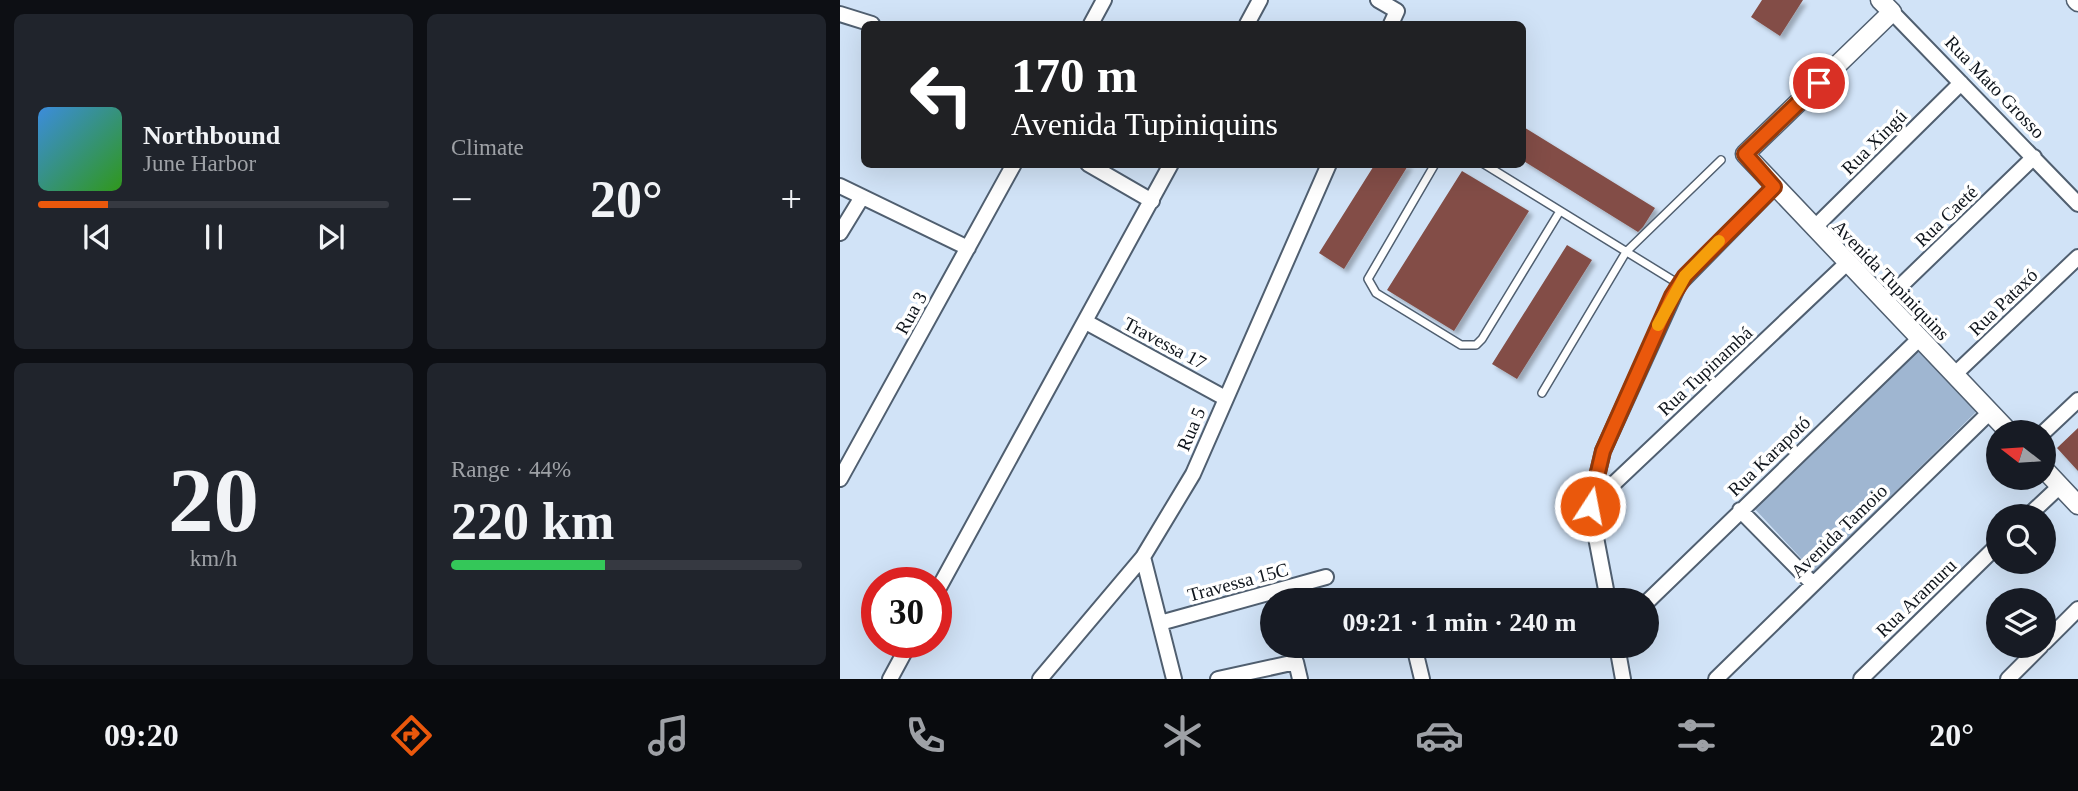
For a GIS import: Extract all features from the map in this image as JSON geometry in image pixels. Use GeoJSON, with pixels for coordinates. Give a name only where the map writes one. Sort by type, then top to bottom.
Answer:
{"type":"FeatureCollection","features":[{"type":"Feature","properties":{"kind":"street"},"geometry":{"type":"LineString","coordinates":[[1093,21],[1104,0]]}},
{"type":"Feature","properties":{"kind":"street"},"geometry":{"type":"LineString","coordinates":[[1249,21],[1260,0]]}},
{"type":"Feature","properties":{"kind":"street"},"geometry":{"type":"LineString","coordinates":[[1378,0],[1394,18]]}},
{"type":"Feature","properties":{"kind":"street","name":"Rua Mato Grosso"},"geometry":{"type":"LineString","coordinates":[[1886,6],[2078,204]]}},
{"type":"Feature","properties":{"kind":"street","name":"Avenida Tupiniquins"},"geometry":{"type":"LineString","coordinates":[[1886,6],[1745,154],[1998,420]]}},
{"type":"Feature","properties":{"kind":"street"},"geometry":{"type":"LineString","coordinates":[[840,14],[862,21]]}},
{"type":"Feature","properties":{"kind":"street","name":"Rua Xingú"},"geometry":{"type":"LineString","coordinates":[[1814,228],[1961,83]]}},
{"type":"Feature","properties":{"kind":"street","name":"Rua Caeté"},"geometry":{"type":"LineString","coordinates":[[1884,302],[2034,158]]}},
{"type":"Feature","properties":{"kind":"street","name":"Rua 3"},"geometry":{"type":"LineString","coordinates":[[840,479],[1012,168]]}},
{"type":"Feature","properties":{"kind":"street"},"geometry":{"type":"LineString","coordinates":[[1095,168],[1152,201]]}},
{"type":"Feature","properties":{"kind":"street"},"geometry":{"type":"LineString","coordinates":[[950,567],[1169,168]]}},
{"type":"Feature","properties":{"kind":"street","name":"Rua 5"},"geometry":{"type":"LineString","coordinates":[[1040,679],[1143,557],[1193,474],[1327,168]]}},
{"type":"Feature","properties":{"kind":"street"},"geometry":{"type":"LineString","coordinates":[[840,186],[968,248]]}},
{"type":"Feature","properties":{"kind":"street"},"geometry":{"type":"LineString","coordinates":[[1605,588],[1590,506],[1603,451],[1676,283],[1774,187]]}},
{"type":"Feature","properties":{"kind":"street"},"geometry":{"type":"LineString","coordinates":[[840,233],[862,197]]}},
{"type":"Feature","properties":{"kind":"street","name":"Rua Pataxó"},"geometry":{"type":"LineString","coordinates":[[1954,375],[2078,257]]}},
{"type":"Feature","properties":{"kind":"street","name":"Rua Tupinambá"},"geometry":{"type":"LineString","coordinates":[[1590,506],[1847,263]]}},
{"type":"Feature","properties":{"kind":"street","name":"Travessa 17"},"geometry":{"type":"LineString","coordinates":[[1086,322],[1225,398]]}},
{"type":"Feature","properties":{"kind":"street","name":"Rua Karapotó"},"geometry":{"type":"LineString","coordinates":[[1659,590],[1919,340]]}},
{"type":"Feature","properties":{"kind":"street"},"geometry":{"type":"LineString","coordinates":[[2056,421],[2078,400]]}},
{"type":"Feature","properties":{"kind":"street","name":"Avenida Tamoio"},"geometry":{"type":"LineString","coordinates":[[1716,679],[1990,412]]}},
{"type":"Feature","properties":{"kind":"street"},"geometry":{"type":"LineString","coordinates":[[2056,481],[2078,505]]}},
{"type":"Feature","properties":{"kind":"street"},"geometry":{"type":"LineString","coordinates":[[2040,504],[2060,485]]}},
{"type":"Feature","properties":{"kind":"street"},"geometry":{"type":"LineString","coordinates":[[1740,510],[1812,583]]}},
{"type":"Feature","properties":{"kind":"street"},"geometry":{"type":"LineString","coordinates":[[1143,557],[1174,679]]}},
{"type":"Feature","properties":{"kind":"street","name":"Rua Aramuru"},"geometry":{"type":"LineString","coordinates":[[1861,679],[1986,557]]}},
{"type":"Feature","properties":{"kind":"street","name":"Travessa 15C"},"geometry":{"type":"LineString","coordinates":[[1160,623],[1326,577]]}},
{"type":"Feature","properties":{"kind":"street"},"geometry":{"type":"LineString","coordinates":[[2056,631],[2078,609]]}},
{"type":"Feature","properties":{"kind":"street"},"geometry":{"type":"LineString","coordinates":[[890,679],[901,658]]}},
{"type":"Feature","properties":{"kind":"street"},"geometry":{"type":"LineString","coordinates":[[1418,658],[1422,679]]}},
{"type":"Feature","properties":{"kind":"street"},"geometry":{"type":"LineString","coordinates":[[1619,658],[1623,679]]}},
{"type":"Feature","properties":{"kind":"street"},"geometry":{"type":"LineString","coordinates":[[2008,679],[2029,658]]}},
{"type":"Feature","properties":{"kind":"street"},"geometry":{"type":"LineString","coordinates":[[1218,679],[1296,662],[1300,679]]}},
{"type":"Feature","properties":{"kind":"lane"},"geometry":{"type":"LineString","coordinates":[[1542,393],[1626,252],[1721,160]]}},
{"type":"Feature","properties":{"kind":"lane"},"geometry":{"type":"LineString","coordinates":[[1433,168],[1368,279],[1376,293],[1461,345],[1476,345],[1482,339],[1560,211]]}},
{"type":"Feature","properties":{"kind":"lane"},"geometry":{"type":"LineString","coordinates":[[1490,168],[1676,283]]}},
{"type":"Feature","properties":{"kind":"shaded area"},"geometry":{"type":"Polygon","coordinates":[[[1918,349],[1978,410],[1814,572],[1752,506],[1918,349]]]}},
{"type":"Feature","properties":{"kind":"building"},"geometry":{"type":"Polygon","coordinates":[[[1762,0],[1803,0],[1780,36],[1751,17],[1762,0]]]}},
{"type":"Feature","properties":{"kind":"building"},"geometry":{"type":"Polygon","coordinates":[[[1526,128],[1655,208],[1638,232],[1526,162],[1526,128]]]}},
{"type":"Feature","properties":{"kind":"building"},"geometry":{"type":"Polygon","coordinates":[[[1372,168],[1407,168],[1344,269],[1319,253],[1372,168]]]}},
{"type":"Feature","properties":{"kind":"building"},"geometry":{"type":"Polygon","coordinates":[[[1462,171],[1529,211],[1454,331],[1387,290],[1462,171]]]}},
{"type":"Feature","properties":{"kind":"building"},"geometry":{"type":"Polygon","coordinates":[[[1567,245],[1592,260],[1517,379],[1492,364],[1567,245]]]}},
{"type":"Feature","properties":{"kind":"building"},"geometry":{"type":"Polygon","coordinates":[[[2078,428],[2078,471],[2057,448],[2078,428]]]}},
{"type":"Feature","properties":{"kind":"slow traffic"},"geometry":{"type":"LineString","coordinates":[[1658,325],[1685,276],[1719,241]]}},
{"type":"Feature","properties":{"kind":"route"},"geometry":{"type":"LineString","coordinates":[[1590,506],[1591,491],[1603,451],[1672,296],[1698,262],[1774,187],[1745,154],[1819,83]]}}]}
